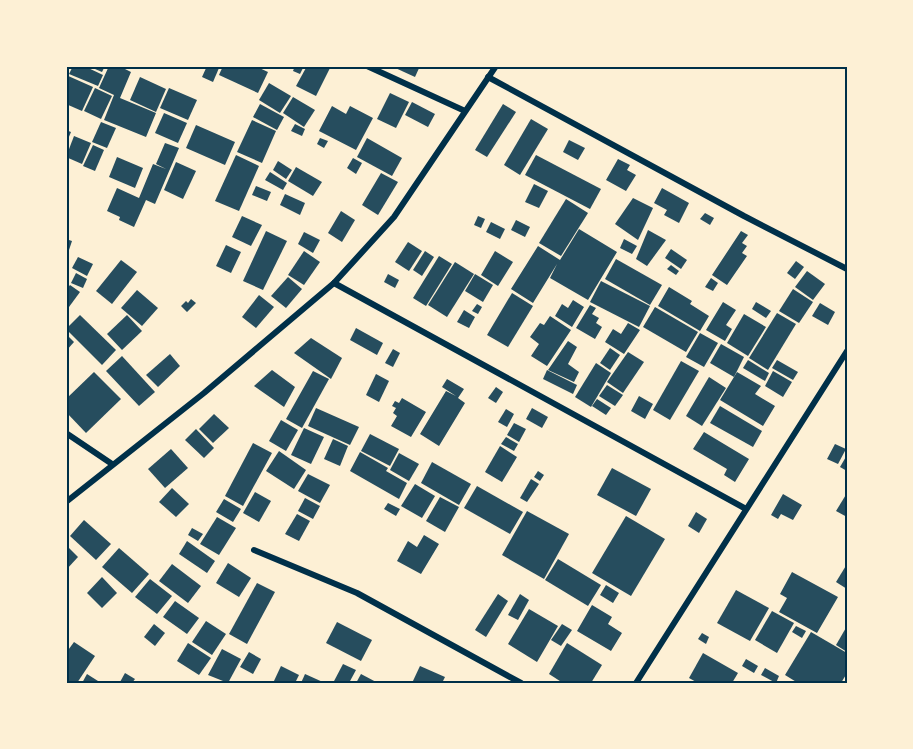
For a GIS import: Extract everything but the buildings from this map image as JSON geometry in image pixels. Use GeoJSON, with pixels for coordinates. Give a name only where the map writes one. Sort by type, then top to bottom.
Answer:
{"type":"FeatureCollection","features":[{"type":"Feature","properties":{"kind":"street"},"geometry":{"type":"LineString","coordinates":[[367,66],[465,111]]}},
{"type":"Feature","properties":{"kind":"street"},"geometry":{"type":"LineString","coordinates":[[66,501],[204,393],[334,283],[394,217],[496,66]]}},
{"type":"Feature","properties":{"kind":"street"},"geometry":{"type":"LineString","coordinates":[[488,77],[744,216],[847,269]]}},
{"type":"Feature","properties":{"kind":"street"},"geometry":{"type":"LineString","coordinates":[[334,283],[746,509]]}},
{"type":"Feature","properties":{"kind":"street"},"geometry":{"type":"LineString","coordinates":[[636,683],[847,351]]}},
{"type":"Feature","properties":{"kind":"street"},"geometry":{"type":"LineString","coordinates":[[66,433],[112,464]]}},
{"type":"Feature","properties":{"kind":"street"},"geometry":{"type":"LineString","coordinates":[[254,550],[357,593],[521,683]]}}]}
